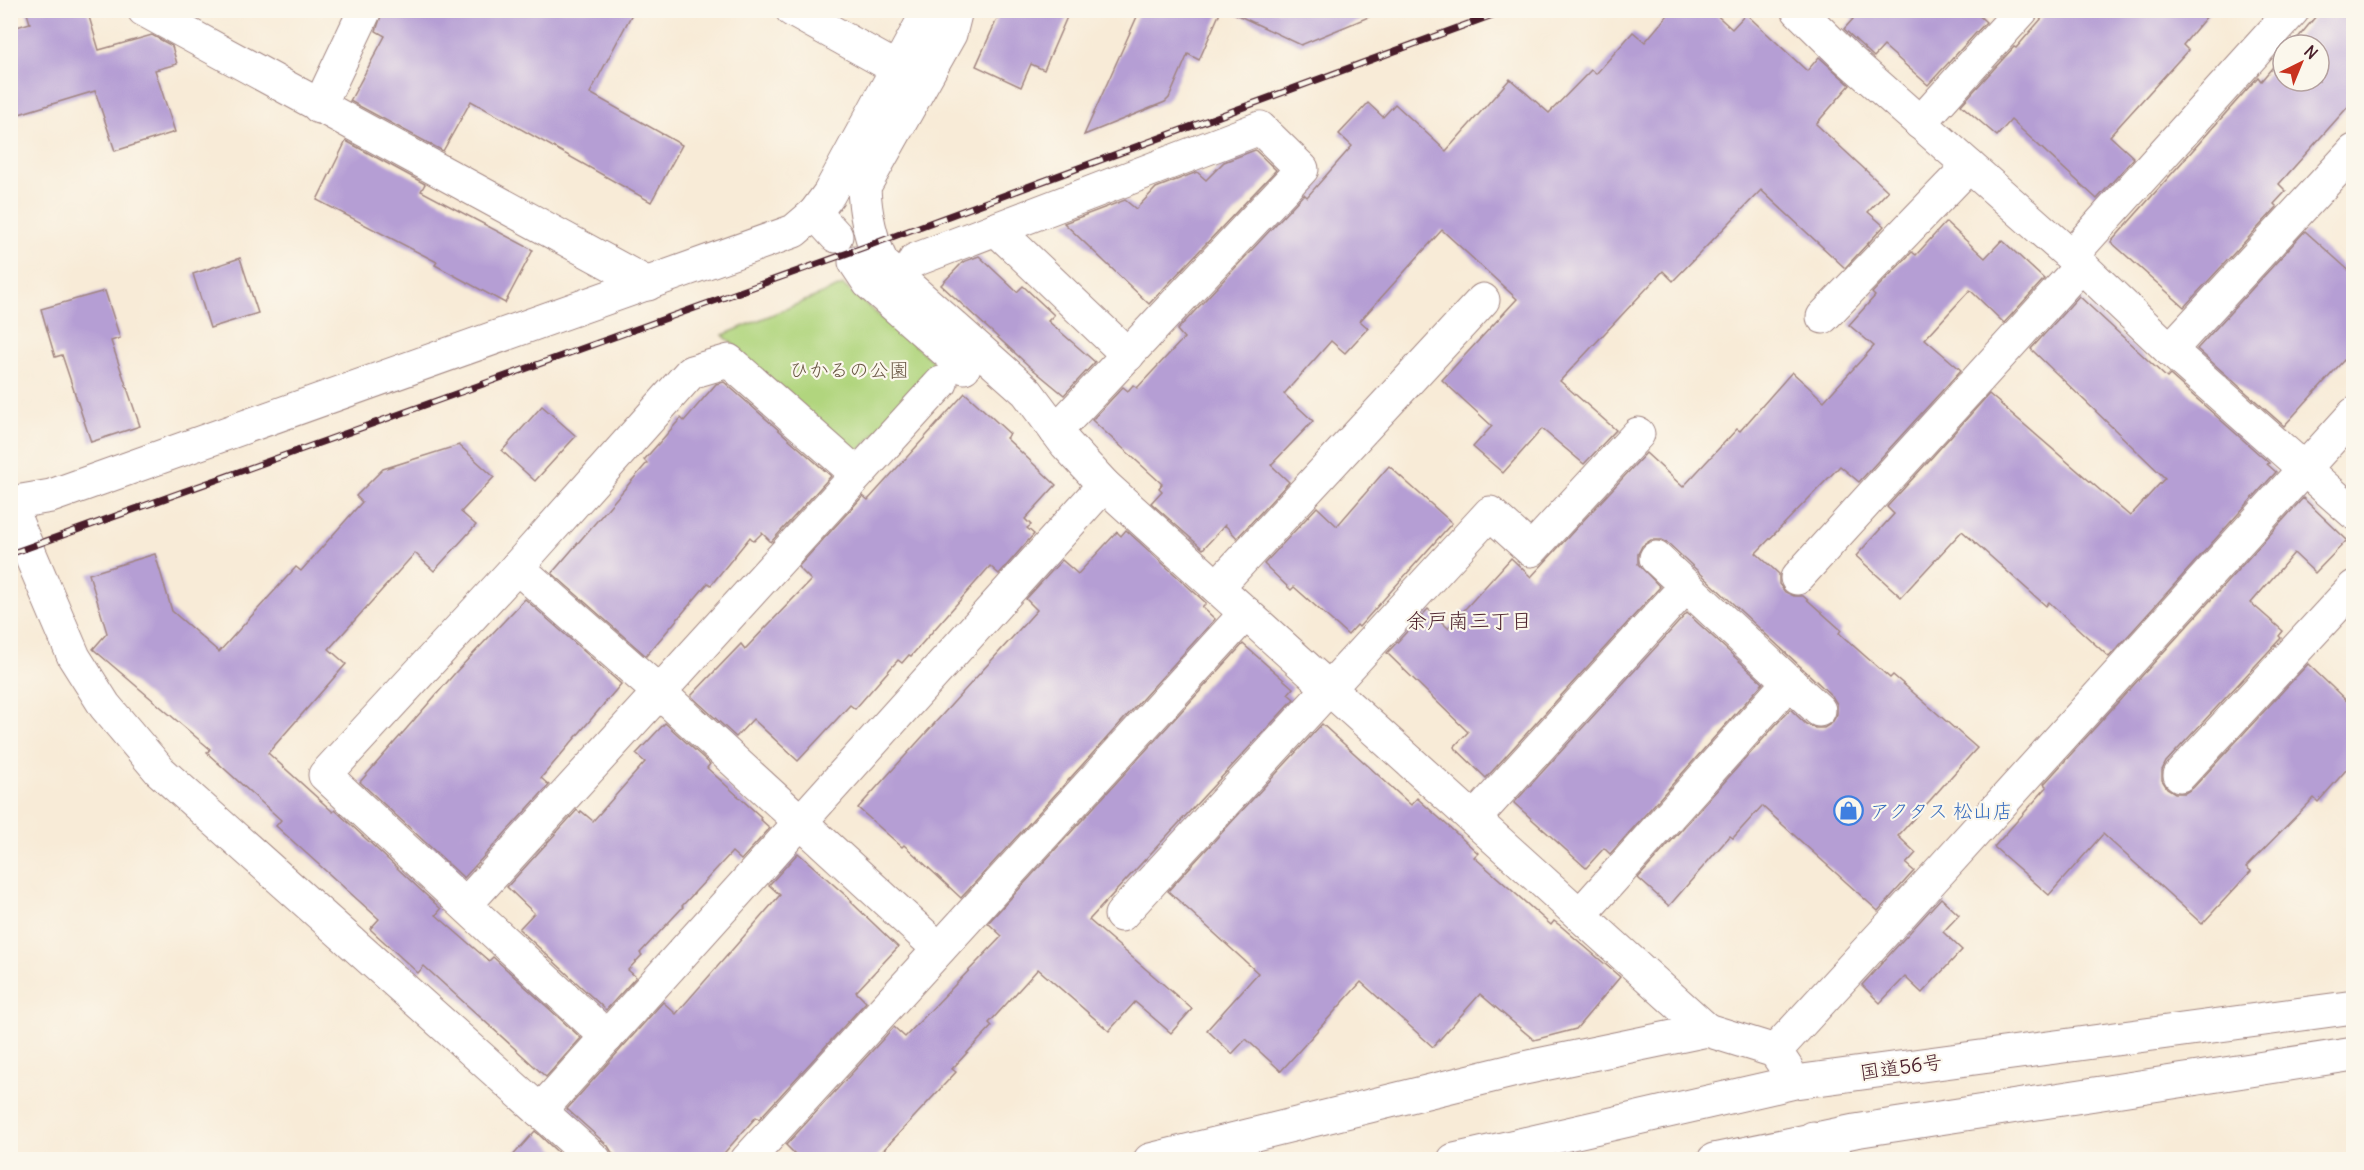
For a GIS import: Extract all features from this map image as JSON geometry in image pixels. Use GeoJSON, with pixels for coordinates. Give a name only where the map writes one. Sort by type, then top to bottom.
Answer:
{"type":"FeatureCollection","features":[{"type":"Feature","properties":{"kind":"main road"},"geometry":{"type":"LineString","coordinates":[[144,10],[648,284]]}},
{"type":"Feature","properties":{"kind":"main road"},"geometry":{"type":"LineString","coordinates":[[319,107],[365,10]]}},
{"type":"Feature","properties":{"kind":"main road"},"geometry":{"type":"LineString","coordinates":[[792,10],[898,69]]}},
{"type":"Feature","properties":{"kind":"main road"},"geometry":{"type":"LineString","coordinates":[[595,1160],[160,771],[105,706],[74,657],[10,505],[51,496],[794,231],[825,224],[829,194],[929,10]]}},
{"type":"Feature","properties":{"kind":"main road"},"geometry":{"type":"LineString","coordinates":[[956,10],[950,34],[864,187],[865,210],[873,244],[882,263],[1027,392],[1061,438],[1104,485],[1707,1030],[1775,1051],[1795,1082]]}},
{"type":"Feature","properties":{"kind":"main road"},"geometry":{"type":"LineString","coordinates":[[1920,123],[2022,10]]}},
{"type":"Feature","properties":{"kind":"main road"},"geometry":{"type":"LineString","coordinates":[[1797,578],[2293,10]]}},
{"type":"Feature","properties":{"kind":"main road"},"geometry":{"type":"LineString","coordinates":[[1810,14],[1846,58],[2076,261],[2170,350],[2354,513]]}},
{"type":"Feature","properties":{"kind":"main road"},"geometry":{"type":"LineString","coordinates":[[915,260],[1260,128],[1302,170],[1128,355],[1061,438]]}},
{"type":"Feature","properties":{"kind":"main road"},"geometry":{"type":"LineString","coordinates":[[2170,350],[2354,151]]}},
{"type":"Feature","properties":{"kind":"main road"},"geometry":{"type":"LineString","coordinates":[[1823,317],[1969,166]]}},
{"type":"Feature","properties":{"kind":"main road"},"geometry":{"type":"LineString","coordinates":[[996,229],[1128,355]]}},
{"type":"Feature","properties":{"kind":"main road"},"geometry":{"type":"LineString","coordinates":[[855,262],[869,283],[1036,430],[1061,438]]}},
{"type":"Feature","properties":{"kind":"main road"},"geometry":{"type":"LineString","coordinates":[[1217,587],[1483,300]]}},
{"type":"Feature","properties":{"kind":"main road"},"geometry":{"type":"LineString","coordinates":[[608,1036],[325,775],[517,567],[691,372],[729,361],[857,474]]}},
{"type":"Feature","properties":{"kind":"main road"},"geometry":{"type":"LineString","coordinates":[[466,904],[941,383]]}},
{"type":"Feature","properties":{"kind":"main road"},"geometry":{"type":"LineString","coordinates":[[1775,1051],[2354,414]]}},
{"type":"Feature","properties":{"kind":"main road"},"geometry":{"type":"LineString","coordinates":[[1121,915],[1490,513],[1531,550],[1638,434]]}},
{"type":"Feature","properties":{"kind":"main road"},"geometry":{"type":"LineString","coordinates":[[540,1111],[1104,485]]}},
{"type":"Feature","properties":{"kind":"main road"},"geometry":{"type":"LineString","coordinates":[[1656,558],[1819,710]]}},
{"type":"Feature","properties":{"kind":"main road"},"geometry":{"type":"LineString","coordinates":[[517,567],[659,692],[939,949]]}},
{"type":"Feature","properties":{"kind":"main road"},"geometry":{"type":"LineString","coordinates":[[1474,819],[1686,586]]}},
{"type":"Feature","properties":{"kind":"main road"},"geometry":{"type":"LineString","coordinates":[[2180,775],[2354,587]]}},
{"type":"Feature","properties":{"kind":"main road"},"geometry":{"type":"LineString","coordinates":[[747,1160],[1246,613]]}},
{"type":"Feature","properties":{"kind":"main road"},"geometry":{"type":"LineString","coordinates":[[1580,915],[1789,682]]}},
{"type":"Feature","properties":{"kind":"main road","name":"国道56号"},"geometry":{"type":"LineString","coordinates":[[1454,1160],[1795,1082],[2354,1007]]}},
{"type":"Feature","properties":{"kind":"main road"},"geometry":{"type":"LineString","coordinates":[[1150,1160],[1524,1068],[1707,1030]]}},
{"type":"Feature","properties":{"kind":"main road"},"geometry":{"type":"LineString","coordinates":[[1714,1160],[1805,1149],[2354,1054]]}},
{"type":"Feature","properties":{"kind":"main road"},"geometry":{"type":"LineString","coordinates":[[1805,1149],[1837,1160]]}},
{"type":"Feature","properties":{"kind":"green space","name":"ひかるの公園"},"geometry":{"type":"Polygon","coordinates":[[[843,285],[938,365],[852,459],[723,335],[843,285]]]}},
{"type":"Feature","properties":{"kind":"building"},"geometry":{"type":"Polygon","coordinates":[[[26,10],[87,10],[99,50],[152,35],[172,46],[177,64],[155,70],[175,132],[115,151],[95,91],[19,114],[10,86],[10,29],[30,23],[26,10]]]}},
{"type":"Feature","properties":{"kind":"building"},"geometry":{"type":"Polygon","coordinates":[[[383,10],[634,10],[590,93],[682,145],[651,202],[471,101],[443,151],[350,101],[385,36],[376,31],[383,10]]]}},
{"type":"Feature","properties":{"kind":"building"},"geometry":{"type":"Polygon","coordinates":[[[1001,10],[1070,10],[1044,70],[1031,64],[1021,87],[976,66],[1001,10]]]}},
{"type":"Feature","properties":{"kind":"building"},"geometry":{"type":"Polygon","coordinates":[[[1140,10],[1221,10],[1199,60],[1188,54],[1169,98],[1165,102],[1084,135],[1140,10]]]}},
{"type":"Feature","properties":{"kind":"building"},"geometry":{"type":"Polygon","coordinates":[[[1227,10],[1383,10],[1383,11],[1301,45],[1227,10]]]}},
{"type":"Feature","properties":{"kind":"building"},"geometry":{"type":"Polygon","coordinates":[[[1672,10],[1711,10],[1732,29],[1746,14],[1807,71],[1819,57],[1850,85],[1816,124],[1888,191],[1868,212],[1884,226],[1845,268],[1761,190],[1673,281],[1663,271],[1560,381],[1616,430],[1584,464],[1542,429],[1503,473],[1473,447],[1492,426],[1442,380],[1517,299],[1442,230],[1360,321],[1368,328],[1345,353],[1331,341],[1284,394],[1313,421],[1271,465],[1289,482],[1237,538],[1225,525],[1203,549],[1151,503],[1162,491],[1159,488],[1162,484],[1092,420],[1123,387],[1128,391],[1133,385],[1137,388],[1184,338],[1177,330],[1304,194],[1307,197],[1352,146],[1339,134],[1368,103],[1383,117],[1395,104],[1446,151],[1510,79],[1549,113],[1591,70],[1596,74],[1633,32],[1645,42],[1672,10]]]}},
{"type":"Feature","properties":{"kind":"building"},"geometry":{"type":"Polygon","coordinates":[[[1843,10],[1973,10],[1986,22],[1928,85],[1884,46],[1874,57],[1844,29],[1853,19],[1843,10]]]}},
{"type":"Feature","properties":{"kind":"building"},"geometry":{"type":"Polygon","coordinates":[[[2049,10],[2212,10],[2183,45],[2188,50],[2110,136],[2134,158],[2097,199],[2011,120],[1997,136],[1961,105],[2049,10]]]}},
{"type":"Feature","properties":{"kind":"building"},"geometry":{"type":"Polygon","coordinates":[[[2321,10],[2354,10],[2354,100],[2279,184],[2286,191],[2274,204],[2277,207],[2184,307],[2111,242],[2258,77],[2261,81],[2271,69],[2271,93],[2331,93],[2331,33],[2302,33],[2321,10]]]}},
{"type":"Feature","properties":{"kind":"building"},"geometry":{"type":"Polygon","coordinates":[[[346,141],[425,184],[421,191],[533,250],[505,303],[435,265],[437,262],[317,200],[346,141]]]}},
{"type":"Feature","properties":{"kind":"building"},"geometry":{"type":"Polygon","coordinates":[[[1255,150],[1276,170],[1149,304],[1064,223],[1125,200],[1136,209],[1156,188],[1197,172],[1206,180],[1224,162],[1255,150]]]}},
{"type":"Feature","properties":{"kind":"building"},"geometry":{"type":"Polygon","coordinates":[[[1946,222],[1985,258],[2002,240],[2044,279],[2004,323],[1970,290],[1925,339],[1961,370],[1859,482],[1840,466],[1756,553],[1779,574],[1779,584],[1785,592],[1794,596],[1803,596],[1841,630],[1839,633],[1890,678],[1893,675],[1977,748],[1898,836],[1916,853],[1906,864],[1914,871],[1878,911],[1762,806],[1733,838],[1730,836],[1669,906],[1638,878],[1790,709],[1806,724],[1815,728],[1824,728],[1832,723],[1837,714],[1837,704],[1832,696],[1669,544],[1661,540],[1651,540],[1642,546],[1638,554],[1638,564],[1660,587],[1486,778],[1454,747],[1468,732],[1387,653],[1428,609],[1448,628],[1511,558],[1531,577],[1646,453],[1683,487],[1737,429],[1740,431],[1792,372],[1824,401],[1874,346],[1849,325],[1875,296],[1872,293],[1912,252],[1916,255],[1946,222]]]}},
{"type":"Feature","properties":{"kind":"building"},"geometry":{"type":"Polygon","coordinates":[[[2305,231],[2354,275],[2354,349],[2284,426],[2197,349],[2305,231]]]}},
{"type":"Feature","properties":{"kind":"building"},"geometry":{"type":"Polygon","coordinates":[[[979,256],[1017,292],[1023,286],[1054,315],[1048,321],[1095,362],[1064,395],[941,285],[963,262],[979,256]]]}},
{"type":"Feature","properties":{"kind":"building"},"geometry":{"type":"Polygon","coordinates":[[[240,258],[258,313],[210,328],[193,274],[240,258]]]}},
{"type":"Feature","properties":{"kind":"building"},"geometry":{"type":"Polygon","coordinates":[[[105,291],[120,338],[111,341],[140,426],[91,442],[62,355],[55,357],[41,309],[105,291]]]}},
{"type":"Feature","properties":{"kind":"building"},"geometry":{"type":"Polygon","coordinates":[[[2079,296],[2167,378],[2170,375],[2269,463],[2267,464],[2276,472],[2109,657],[2049,602],[2046,606],[1962,531],[1901,597],[1856,556],[1894,514],[1887,507],[1989,394],[2130,516],[2165,478],[2031,349],[2079,296]]]}},
{"type":"Feature","properties":{"kind":"building"},"geometry":{"type":"Polygon","coordinates":[[[724,382],[831,476],[771,542],[762,533],[754,541],[750,537],[711,585],[708,583],[646,656],[552,573],[647,463],[644,460],[681,418],[684,421],[716,384],[724,382]]]}},
{"type":"Feature","properties":{"kind":"building"},"geometry":{"type":"Polygon","coordinates":[[[965,393],[1010,434],[1006,438],[1056,485],[1025,519],[1031,525],[1027,528],[1034,534],[999,574],[990,566],[911,656],[909,655],[902,663],[898,660],[855,709],[850,705],[798,761],[753,719],[736,737],[691,696],[741,644],[745,649],[811,580],[798,567],[863,496],[868,500],[965,393]]]}},
{"type":"Feature","properties":{"kind":"building"},"geometry":{"type":"Polygon","coordinates":[[[542,406],[576,436],[535,481],[502,451],[542,406]]]}},
{"type":"Feature","properties":{"kind":"building"},"geometry":{"type":"Polygon","coordinates":[[[459,445],[494,477],[461,512],[476,525],[434,571],[415,553],[329,649],[346,664],[268,753],[333,812],[335,810],[441,909],[436,915],[489,961],[493,957],[581,1038],[546,1077],[424,966],[418,973],[370,929],[379,919],[276,826],[281,820],[207,753],[210,749],[93,649],[107,633],[89,574],[155,554],[172,611],[219,652],[296,567],[301,571],[362,502],[356,496],[383,469],[459,445]]]}},
{"type":"Feature","properties":{"kind":"building"},"geometry":{"type":"Polygon","coordinates":[[[1389,466],[1452,523],[1359,627],[1357,625],[1348,635],[1294,587],[1291,590],[1264,564],[1317,507],[1337,526],[1389,466]]]}},
{"type":"Feature","properties":{"kind":"building"},"geometry":{"type":"Polygon","coordinates":[[[2303,498],[2347,540],[2315,573],[2294,553],[2251,603],[2283,631],[2279,636],[2281,638],[2166,762],[2162,770],[2162,780],[2167,788],[2175,793],[2185,793],[2193,788],[2308,664],[2354,708],[2354,761],[2318,802],[2314,798],[2246,867],[2251,871],[2202,924],[2103,834],[2049,895],[1994,847],[2047,787],[2044,784],[2303,498]]]}},
{"type":"Feature","properties":{"kind":"building"},"geometry":{"type":"Polygon","coordinates":[[[1126,530],[1206,603],[1202,607],[1215,619],[961,898],[904,845],[902,847],[858,808],[1037,610],[1026,599],[1062,560],[1078,574],[1117,532],[1121,536],[1126,530]]]}},
{"type":"Feature","properties":{"kind":"building"},"geometry":{"type":"Polygon","coordinates":[[[525,599],[621,684],[541,778],[549,785],[464,878],[360,782],[455,673],[525,599]]]}},
{"type":"Feature","properties":{"kind":"building"},"geometry":{"type":"Polygon","coordinates":[[[1687,613],[1763,683],[1610,854],[1604,848],[1586,868],[1514,803],[1687,613]]]}},
{"type":"Feature","properties":{"kind":"building"},"geometry":{"type":"Polygon","coordinates":[[[1243,644],[1293,688],[1288,694],[1294,699],[1089,920],[1192,1009],[1171,1033],[1135,1002],[1109,1031],[1038,969],[989,1023],[992,1026],[952,1069],[956,1072],[874,1160],[801,1160],[786,1145],[894,1027],[905,1037],[1002,936],[988,923],[1243,644]]]}},
{"type":"Feature","properties":{"kind":"building"},"geometry":{"type":"Polygon","coordinates":[[[665,723],[710,764],[707,768],[770,828],[741,860],[732,852],[682,906],[640,953],[642,955],[628,970],[636,977],[606,1010],[519,929],[534,913],[507,887],[577,810],[593,821],[645,762],[636,754],[665,723]]]}},
{"type":"Feature","properties":{"kind":"building"},"geometry":{"type":"Polygon","coordinates":[[[1322,724],[1411,805],[1417,798],[1478,853],[1474,857],[1551,925],[1554,921],[1562,927],[1620,977],[1576,1029],[1534,1040],[1480,994],[1433,1047],[1361,982],[1281,1071],[1246,1039],[1232,1054],[1207,1030],[1258,973],[1168,891],[1322,724]]]}},
{"type":"Feature","properties":{"kind":"building"},"geometry":{"type":"Polygon","coordinates":[[[798,853],[852,901],[898,947],[856,992],[866,1002],[759,1119],[756,1117],[718,1160],[613,1160],[613,1154],[608,1146],[567,1109],[663,1002],[676,1014],[780,895],[769,885],[798,853]]]}},
{"type":"Feature","properties":{"kind":"building"},"geometry":{"type":"Polygon","coordinates":[[[1941,898],[1959,915],[1943,932],[1962,950],[1922,993],[1905,977],[1880,1003],[1862,985],[1941,898]]]}},
{"type":"Feature","properties":{"kind":"building"},"geometry":{"type":"Polygon","coordinates":[[[535,1131],[566,1160],[509,1160],[535,1131]]]}},
{"type":"Feature","properties":{"kind":"railway"},"geometry":{"type":"LineString","coordinates":[[10,554],[873,244],[1506,10]]}},
{"type":"Feature","properties":{"kind":"place","name":"アクタス 松山店"},"geometry":{"type":"Point","coordinates":[1849,811]}},
{"type":"Feature","properties":{"kind":"district","name":"余戸南三丁目"},"geometry":{"type":"Point","coordinates":[1469,621]}}]}
